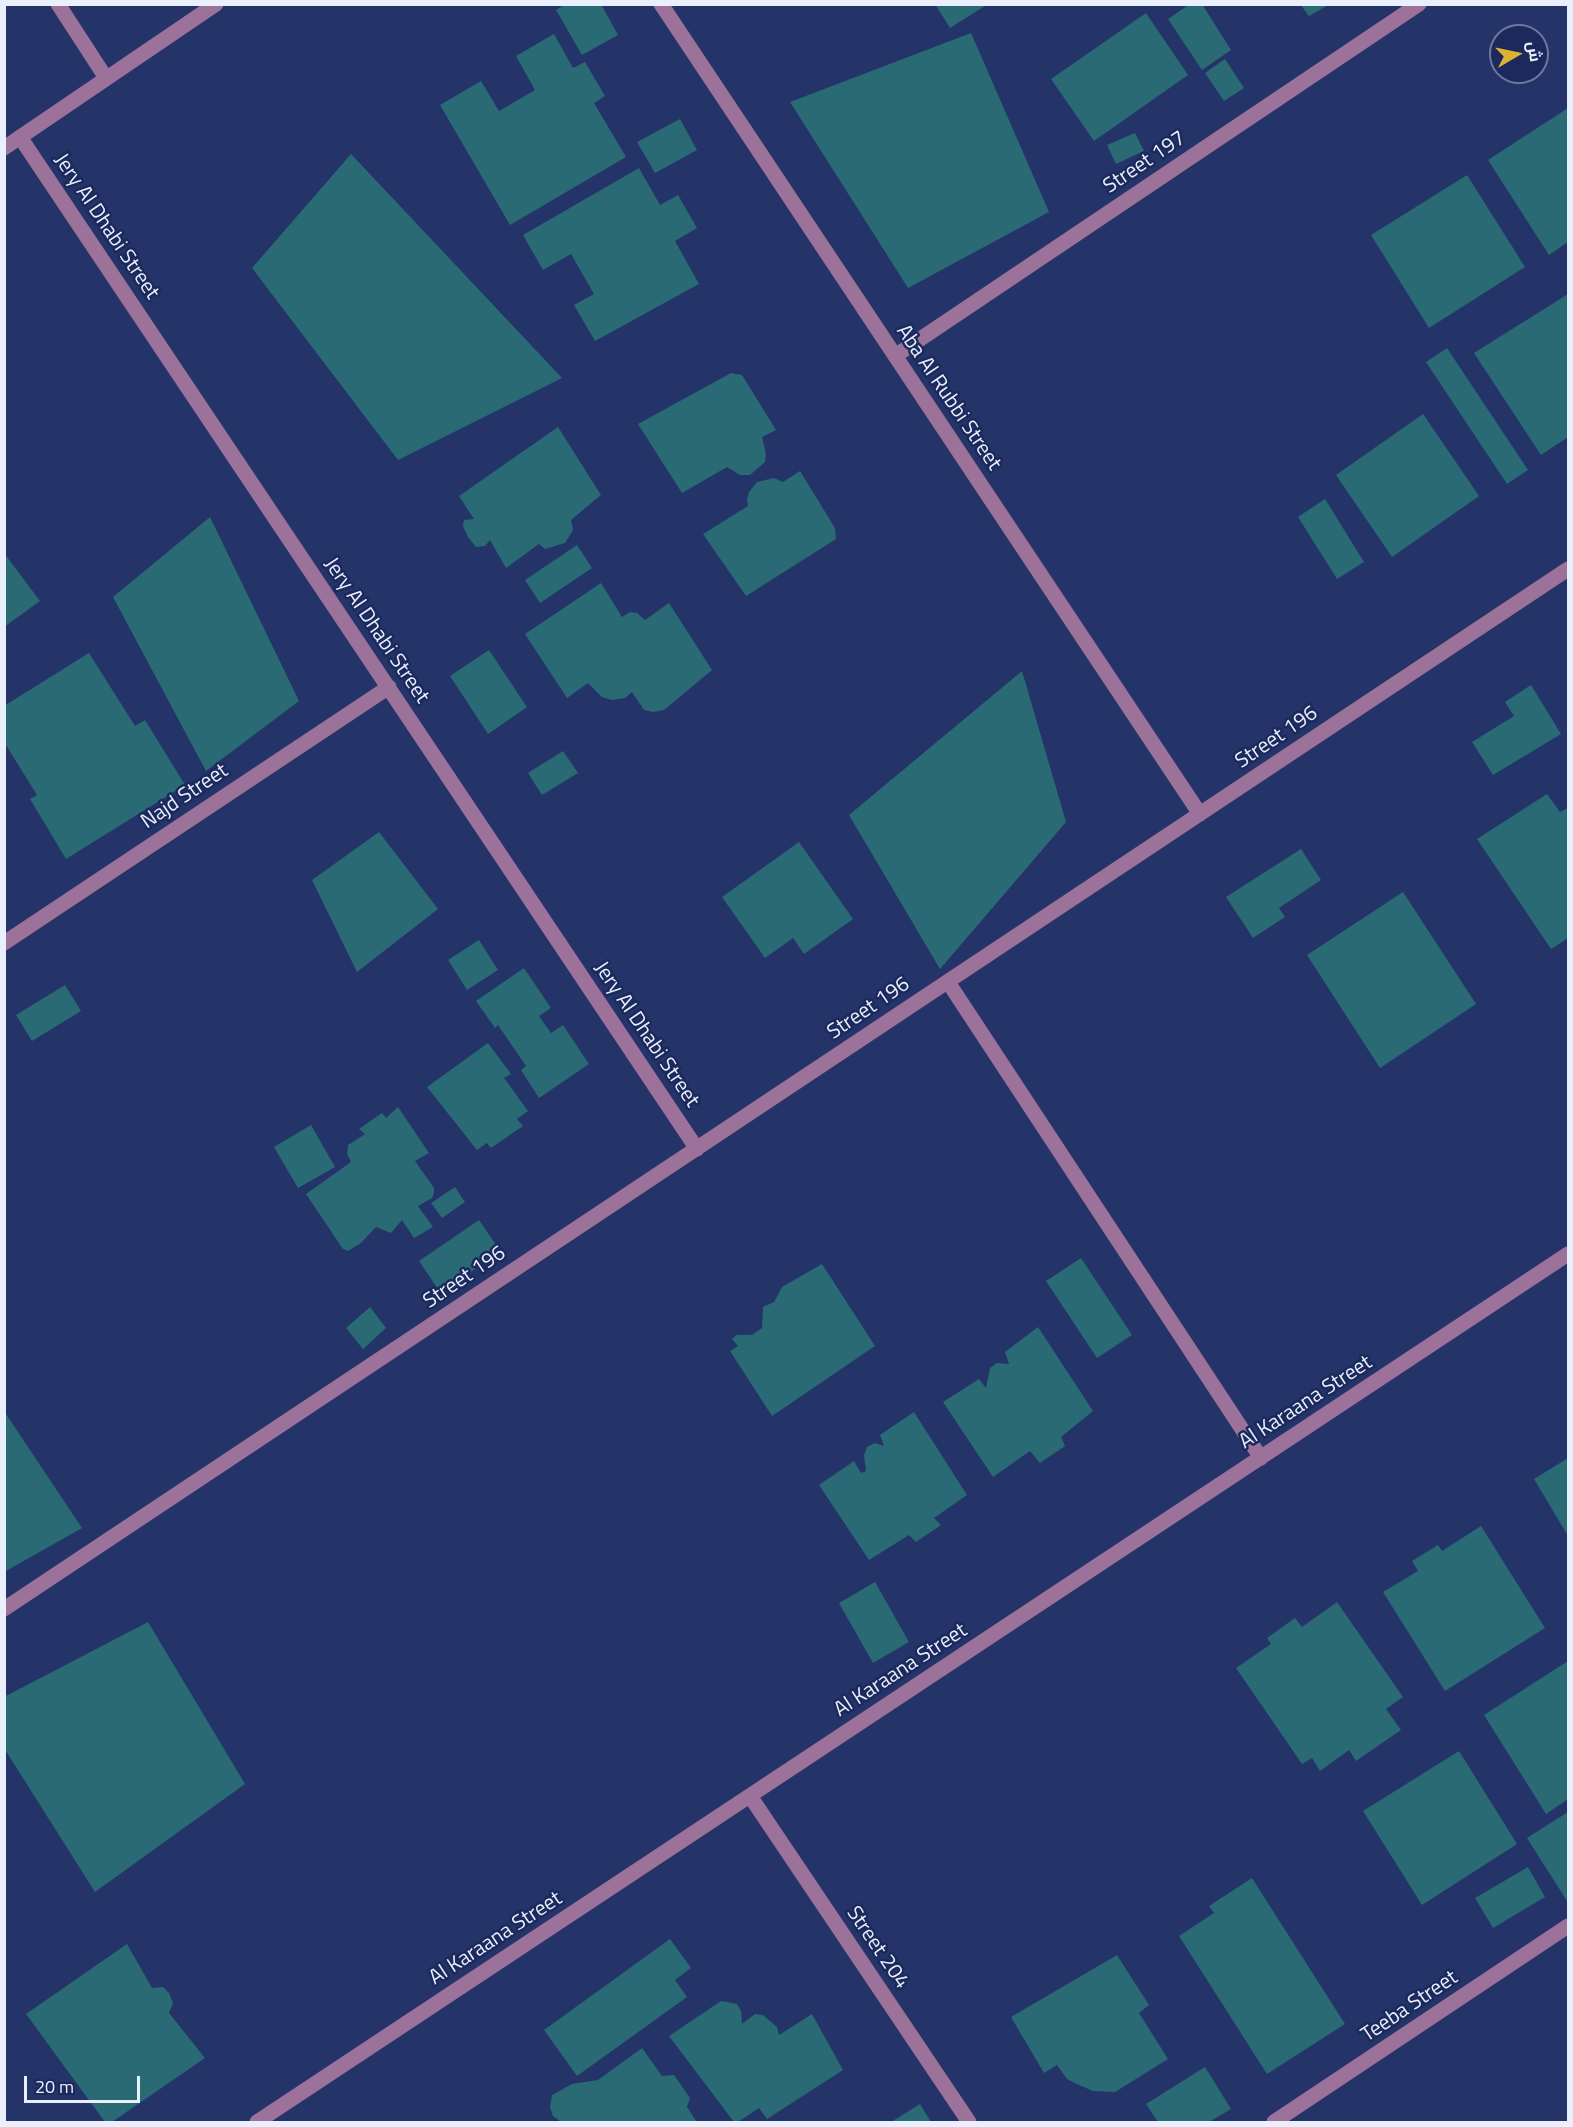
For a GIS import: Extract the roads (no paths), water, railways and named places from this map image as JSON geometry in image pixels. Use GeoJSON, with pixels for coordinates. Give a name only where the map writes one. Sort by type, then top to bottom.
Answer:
{"type":"FeatureCollection","features":[{"type":"Feature","properties":{"kind":"street"},"geometry":{"type":"LineString","coordinates":[[58,4],[106,78]]}},
{"type":"Feature","properties":{"kind":"street"},"geometry":{"type":"LineString","coordinates":[[4,148],[216,4]]}},
{"type":"Feature","properties":{"kind":"street","name":"Aba Al Rubbi Street"},"geometry":{"type":"LineString","coordinates":[[661,4],[1200,814]]}},
{"type":"Feature","properties":{"kind":"street","name":"Street 197"},"geometry":{"type":"LineString","coordinates":[[895,356],[1419,4]]}},
{"type":"Feature","properties":{"kind":"street","name":"Jery Al Dhabi Street"},"geometry":{"type":"LineString","coordinates":[[21,137],[697,1149]]}},
{"type":"Feature","properties":{"kind":"street","name":"Street 196"},"geometry":{"type":"LineString","coordinates":[[4,1610],[1569,569]]}},
{"type":"Feature","properties":{"kind":"street","name":"Najd Street"},"geometry":{"type":"LineString","coordinates":[[4,943],[388,687]]}},
{"type":"Feature","properties":{"kind":"street"},"geometry":{"type":"LineString","coordinates":[[948,982],[1262,1458]]}},
{"type":"Feature","properties":{"kind":"street","name":"Al Karaana Street"},"geometry":{"type":"LineString","coordinates":[[256,2122],[1569,1254]]}},
{"type":"Feature","properties":{"kind":"street","name":"Street 204"},"geometry":{"type":"LineString","coordinates":[[750,1796],[969,2122]]}},
{"type":"Feature","properties":{"kind":"street","name":"Teeba Street"},"geometry":{"type":"LineString","coordinates":[[1274,2122],[1292,2118],[1569,1926]]}}]}
